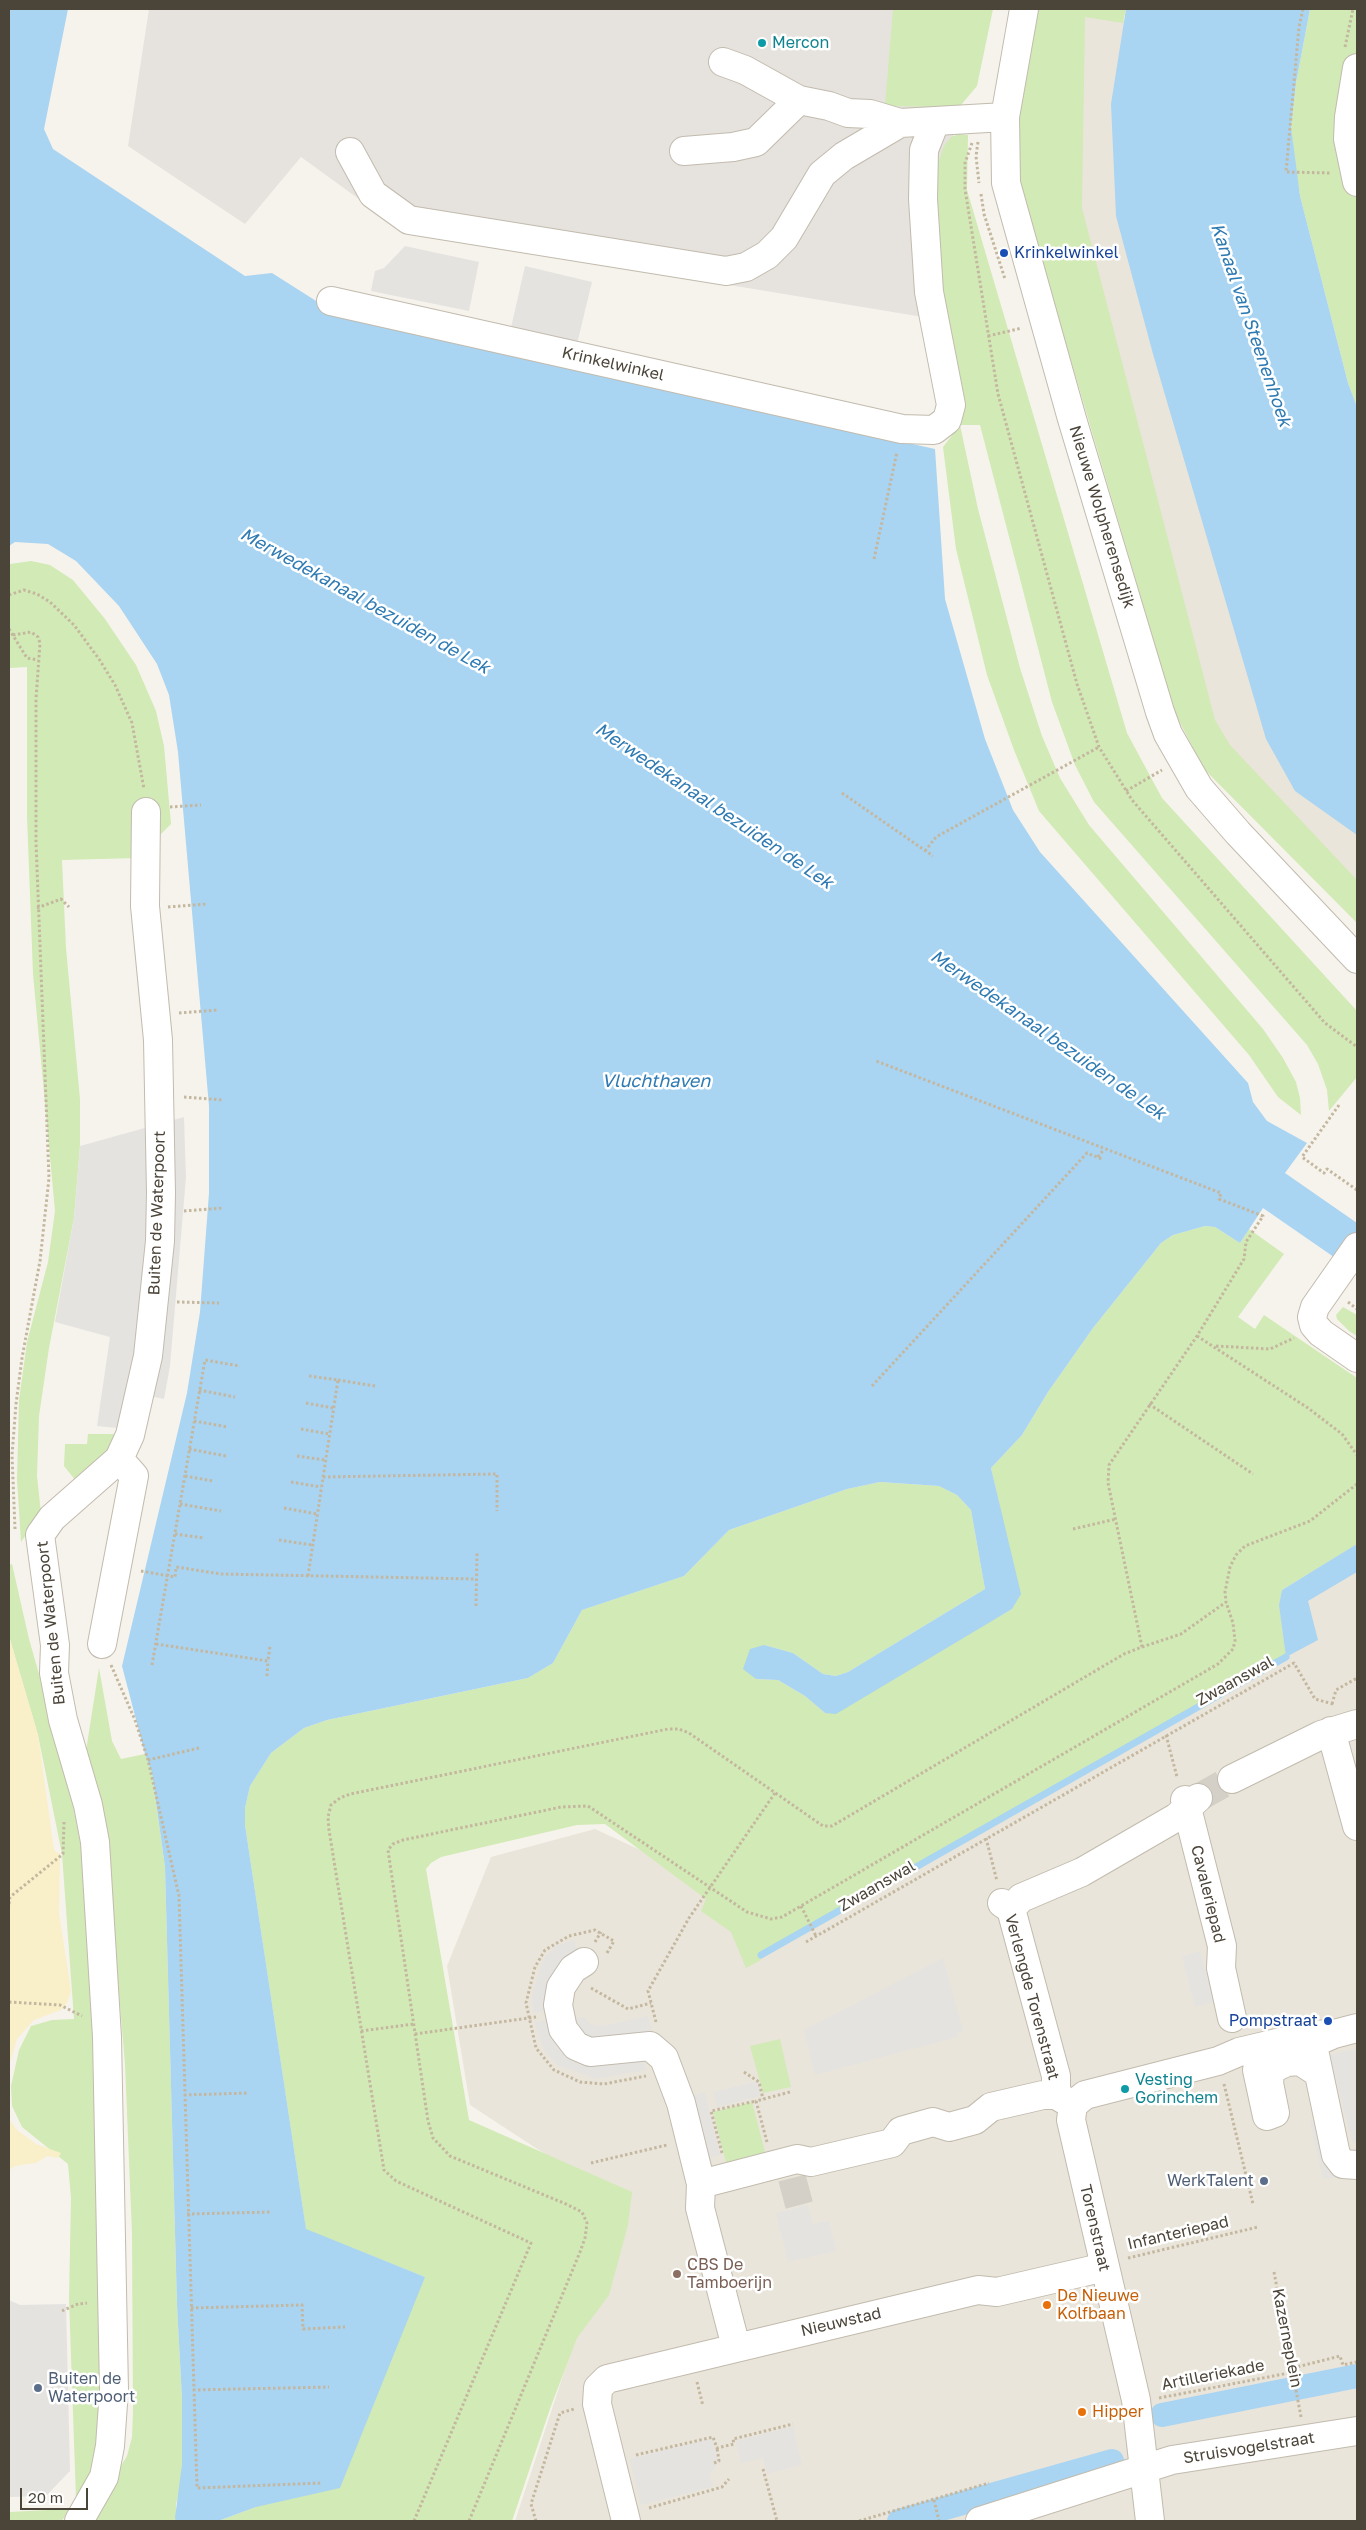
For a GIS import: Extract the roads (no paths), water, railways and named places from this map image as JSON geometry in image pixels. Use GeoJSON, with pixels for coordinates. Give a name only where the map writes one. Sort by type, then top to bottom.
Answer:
{"type":"FeatureCollection","features":[{"type":"Feature","properties":{"kind":"street","name":"Nieuwe Wolpherensedijk"},"geometry":{"type":"LineString","coordinates":[[1024,9],[993,118],[1004,159],[1012,206],[1072,419],[1168,734],[1199,788],[1238,834],[1357,959]]}},
{"type":"Feature","properties":{"kind":"street"},"geometry":{"type":"LineString","coordinates":[[722,62],[746,70],[799,100],[829,106],[848,114],[870,114],[900,123],[993,118]]}},
{"type":"Feature","properties":{"kind":"street"},"geometry":{"type":"LineString","coordinates":[[1357,68],[1349,117],[1348,139],[1357,182]]}},
{"type":"Feature","properties":{"kind":"street"},"geometry":{"type":"LineString","coordinates":[[684,151],[733,147],[756,142],[799,100]]}},
{"type":"Feature","properties":{"kind":"street","name":"Krinkelwinkel"},"geometry":{"type":"LineString","coordinates":[[331,301],[902,429],[934,430],[947,420],[951,405],[929,292],[923,200],[924,150],[935,122]]}},
{"type":"Feature","properties":{"kind":"street"},"geometry":{"type":"LineString","coordinates":[[350,152],[373,194],[409,220],[726,271],[746,266],[767,255],[784,238],[822,174],[844,156],[900,123]]}},
{"type":"Feature","properties":{"kind":"street","name":"Buiten de Waterpoort"},"geometry":{"type":"LineString","coordinates":[[79,2521],[104,2477],[110,2446],[114,2390],[106,2023],[95,1842],[88,1804],[63,1720],[54,1673],[54,1645],[40,1535],[52,1518],[118,1459],[130,1435],[148,1356],[160,1241],[159,1069],[145,906],[157,810]]}},
{"type":"Feature","properties":{"kind":"street"},"geometry":{"type":"LineString","coordinates":[[1350,1257],[1312,1311],[1314,1325],[1357,1358]]}},
{"type":"Feature","properties":{"kind":"street"},"geometry":{"type":"LineString","coordinates":[[106,1653],[134,1476],[118,1459]]}},
{"type":"Feature","properties":{"kind":"street"},"geometry":{"type":"LineString","coordinates":[[1232,1779],[1331,1731],[1349,1715]]}},
{"type":"Feature","properties":{"kind":"street"},"geometry":{"type":"LineString","coordinates":[[1331,1731],[1357,1826]]}},
{"type":"Feature","properties":{"kind":"street","name":"Verlengde Torenstraat"},"geometry":{"type":"LineString","coordinates":[[1064,2100],[1003,1897],[1021,1898],[1082,1872],[1176,1817],[1187,1797]]}},
{"type":"Feature","properties":{"kind":"street","name":"Cavaleriepad"},"geometry":{"type":"LineString","coordinates":[[1187,1797],[1222,1946],[1221,1968],[1236,2035]]}},
{"type":"Feature","properties":{"kind":"street"},"geometry":{"type":"LineString","coordinates":[[593,1968],[573,1969],[561,1987],[559,2014],[566,2035],[576,2046],[590,2052],[608,2052],[645,2046],[654,2048],[664,2058],[681,2103],[690,2139],[701,2184],[700,2208],[736,2347]]}},
{"type":"Feature","properties":{"kind":"street"},"geometry":{"type":"LineString","coordinates":[[701,2184],[782,2162],[797,2159],[811,2162],[892,2143],[900,2130],[933,2122],[949,2127],[975,2120],[992,2107],[1043,2094],[1064,2100],[1218,2061],[1236,2035],[1311,2035],[1346,2031]]}},
{"type":"Feature","properties":{"kind":"street"},"geometry":{"type":"LineString","coordinates":[[1346,2031],[1317,2050],[1314,2060],[1336,2155],[1350,2164]]}},
{"type":"Feature","properties":{"kind":"street"},"geometry":{"type":"LineString","coordinates":[[1317,2072],[1300,2061],[1287,2062],[1274,2068],[1270,2073],[1270,2083],[1275,2113],[1267,2116],[1260,2085],[1258,2064],[1267,2056],[1311,2044],[1346,2031]]}},
{"type":"Feature","properties":{"kind":"street","name":"Torenstraat"},"geometry":{"type":"LineString","coordinates":[[1064,2100],[1071,2120],[1136,2400],[1150,2521]]}},
{"type":"Feature","properties":{"kind":"street","name":"Nieuwstad"},"geometry":{"type":"LineString","coordinates":[[625,2518],[596,2404],[598,2388],[607,2379],[978,2290],[997,2292],[1092,2270],[1103,2264]]}},
{"type":"Feature","properties":{"kind":"street","name":"Struisvogelstraat"},"geometry":{"type":"LineString","coordinates":[[980,2521],[1172,2460],[1357,2431]]}},
{"type":"Feature","properties":{"kind":"water","name":"Vluchthaven"},"geometry":{"type":"Polygon","coordinates":[[[9,9],[68,9],[44,129],[53,149],[245,276],[272,273],[343,318],[935,449],[945,599],[985,739],[1013,810],[1040,852],[1248,1083],[1253,1102],[1267,1121],[1307,1143],[1285,1173],[1357,1223],[1357,1273],[1263,1208],[1240,1243],[1215,1227],[1205,1226],[1173,1235],[1161,1243],[1093,1328],[1048,1392],[1022,1435],[991,1468],[1021,1594],[1012,1609],[836,1714],[825,1713],[805,1696],[778,1680],[756,1679],[743,1669],[750,1649],[764,1645],[793,1653],[823,1674],[836,1676],[848,1672],[985,1589],[971,1510],[957,1495],[939,1486],[880,1482],[847,1489],[729,1530],[684,1576],[582,1610],[553,1663],[528,1678],[327,1720],[304,1728],[271,1753],[250,1786],[245,1808],[245,1825],[306,2229],[425,2277],[340,2488],[256,2507],[218,2521],[176,2521],[175,2518],[182,2464],[182,2399],[177,2305],[165,1867],[152,1773],[145,1754],[122,1666],[187,1393],[200,1312],[209,1193],[209,1106],[178,752],[169,695],[157,664],[119,606],[76,561],[48,544],[15,542],[9,546],[9,9]]]}},
{"type":"Feature","properties":{"kind":"water","name":"Kanaal van Steenenhoek"},"geometry":{"type":"Polygon","coordinates":[[[1126,9],[1310,9],[1296,83],[1291,127],[1300,196],[1348,383],[1357,407],[1357,835],[1295,791],[1266,739],[1153,354],[1116,216],[1111,104],[1126,9]]]}},
{"type":"Feature","properties":{"kind":"water"},"geometry":{"type":"Polygon","coordinates":[[[1357,1544],[1357,1572],[1308,1601],[1318,1640],[1286,1657],[1279,1605],[1282,1590],[1357,1544]]]}},
{"type":"Feature","properties":{"kind":"waterway"},"geometry":{"type":"LineString","coordinates":[[761,1955],[1286,1657]]}},
{"type":"Feature","properties":{"kind":"waterway"},"geometry":{"type":"LineString","coordinates":[[1162,2415],[1357,2376]]}},
{"type":"Feature","properties":{"kind":"waterway"},"geometry":{"type":"LineString","coordinates":[[899,2521],[1112,2461]]}},
{"type":"Feature","properties":{"kind":"tunnel"},"geometry":{"type":"LineString","coordinates":[[1198,1798],[1232,1779]]}},
{"type":"Feature","properties":{"kind":"tunnel"},"geometry":{"type":"LineString","coordinates":[[792,2178],[800,2208]]}},
{"type":"Feature","properties":{"kind":"place","name":"Mercon"},"geometry":{"type":"Point","coordinates":[762,43]}},
{"type":"Feature","properties":{"kind":"place","name":"Krinkelwinkel"},"geometry":{"type":"Point","coordinates":[1004,253]}},
{"type":"Feature","properties":{"kind":"place","name":"Pompstraat"},"geometry":{"type":"Point","coordinates":[1328,2021]}},
{"type":"Feature","properties":{"kind":"place","name":"Vesting Gorinchem"},"geometry":{"type":"Point","coordinates":[1125,2089]}},
{"type":"Feature","properties":{"kind":"place","name":"WerkTalent"},"geometry":{"type":"Point","coordinates":[1264,2181]}},
{"type":"Feature","properties":{"kind":"place","name":"CBS De Tamboerijn"},"geometry":{"type":"Point","coordinates":[677,2274]}},
{"type":"Feature","properties":{"kind":"place","name":"De Nieuwe Kolfbaan"},"geometry":{"type":"Point","coordinates":[1047,2305]}},
{"type":"Feature","properties":{"kind":"place","name":"Buiten de Waterpoort"},"geometry":{"type":"Point","coordinates":[38,2388]}},
{"type":"Feature","properties":{"kind":"place","name":"Hipper"},"geometry":{"type":"Point","coordinates":[1082,2412]}},
{"type":"Feature","properties":{"kind":"water label","name":"Merwedekanaal bezuiden de Lek"},"geometry":{"type":"Point","coordinates":[365,601]}},
{"type":"Feature","properties":{"kind":"water label","name":"Merwedekanaal bezuiden de Lek"},"geometry":{"type":"Point","coordinates":[714,806]}},
{"type":"Feature","properties":{"kind":"water label","name":"Merwedekanaal bezuiden de Lek"},"geometry":{"type":"Point","coordinates":[1048,1035]}}]}
